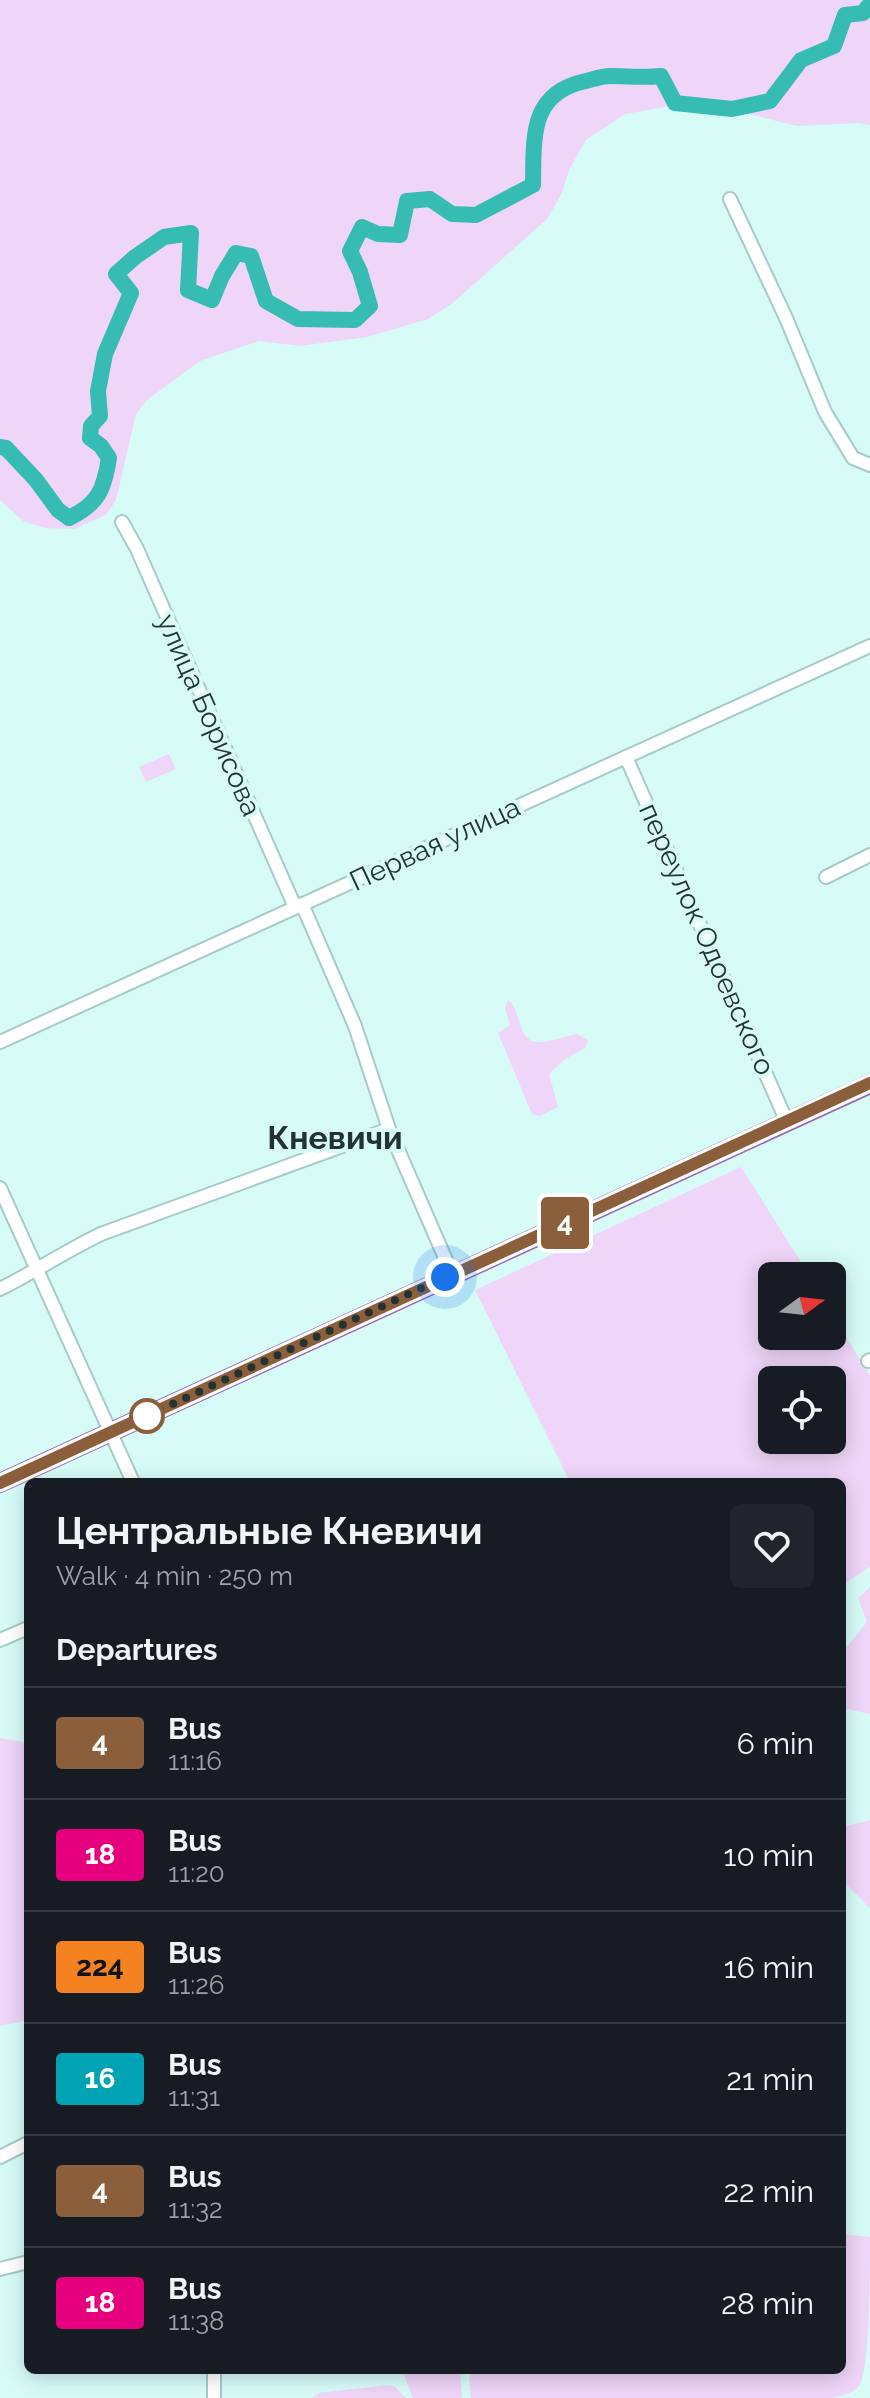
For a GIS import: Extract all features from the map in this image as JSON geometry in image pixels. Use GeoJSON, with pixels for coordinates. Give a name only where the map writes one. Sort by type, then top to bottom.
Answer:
{"type":"FeatureCollection","features":[{"type":"Feature","properties":{"kind":"main road"},"geometry":{"type":"LineString","coordinates":[[0,1483],[870,1084]]}},
{"type":"Feature","properties":{"kind":"street"},"geometry":{"type":"LineString","coordinates":[[730,199],[786,318],[825,412],[853,458],[870,465]]}},
{"type":"Feature","properties":{"kind":"street","name":"улица Борисова"},"geometry":{"type":"LineString","coordinates":[[122,522],[355,1026],[389,1129],[452,1274]]}},
{"type":"Feature","properties":{"kind":"street","name":"Первая улица"},"geometry":{"type":"LineString","coordinates":[[0,1042],[870,646]]}},
{"type":"Feature","properties":{"kind":"street","name":"переулок Одоевского"},"geometry":{"type":"LineString","coordinates":[[626,757],[787,1122]]}},
{"type":"Feature","properties":{"kind":"street"},"geometry":{"type":"LineString","coordinates":[[826,877],[870,855]]}},
{"type":"Feature","properties":{"kind":"street"},"geometry":{"type":"LineString","coordinates":[[0,1289],[101,1234],[389,1129]]}},
{"type":"Feature","properties":{"kind":"street"},"geometry":{"type":"LineString","coordinates":[[0,1188],[131,1478]]}},
{"type":"Feature","properties":{"kind":"street"},"geometry":{"type":"LineString","coordinates":[[0,1640],[24,1630]]}},
{"type":"Feature","properties":{"kind":"street"},"geometry":{"type":"LineString","coordinates":[[0,2157],[24,2145]]}},
{"type":"Feature","properties":{"kind":"street"},"geometry":{"type":"LineString","coordinates":[[0,2269],[24,2263]]}},
{"type":"Feature","properties":{"kind":"street"},"geometry":{"type":"LineString","coordinates":[[214,2374],[214,2398]]}},
{"type":"Feature","properties":{"kind":"shaded area"},"geometry":{"type":"Polygon","coordinates":[[[0,0],[870,0],[870,125],[797,126],[749,114],[671,106],[625,114],[586,140],[547,219],[454,302],[428,319],[367,337],[300,346],[259,341],[200,361],[147,400],[136,414],[116,500],[106,515],[74,529],[45,528],[23,521],[0,500],[0,0]]]}},
{"type":"Feature","properties":{"kind":"shaded area"},"geometry":{"type":"Polygon","coordinates":[[[169,754],[176,769],[146,782],[139,767],[169,754]]]}},
{"type":"Feature","properties":{"kind":"shaded area"},"geometry":{"type":"Polygon","coordinates":[[[508,1000],[522,1030],[531,1040],[547,1041],[577,1034],[588,1040],[585,1048],[565,1059],[549,1074],[558,1107],[540,1116],[532,1114],[498,1033],[510,1025],[505,1008],[508,1000]]]}},
{"type":"Feature","properties":{"kind":"shaded area"},"geometry":{"type":"Polygon","coordinates":[[[741,1167],[801,1262],[758,1262],[758,1350],[846,1350],[846,1337],[870,1376],[870,1567],[846,1582],[846,1478],[568,1478],[475,1290],[741,1167]]]}},
{"type":"Feature","properties":{"kind":"shaded area"},"geometry":{"type":"Polygon","coordinates":[[[870,1587],[870,1714],[846,1709],[846,1648],[867,1622],[858,1598],[870,1587]]]}},
{"type":"Feature","properties":{"kind":"shaded area"},"geometry":{"type":"Polygon","coordinates":[[[0,1738],[24,1742],[24,2021],[0,2026],[0,1738]]]}},
{"type":"Feature","properties":{"kind":"shaded area"},"geometry":{"type":"Polygon","coordinates":[[[870,1820],[870,1908],[846,1884],[846,1826],[870,1820]]]}},
{"type":"Feature","properties":{"kind":"shaded area"},"geometry":{"type":"Polygon","coordinates":[[[846,2234],[870,2237],[866,2357],[860,2385],[851,2392],[832,2398],[471,2398],[471,2374],[846,2374],[846,2234]]]}},
{"type":"Feature","properties":{"kind":"shaded area"},"geometry":{"type":"Polygon","coordinates":[[[404,2374],[460,2374],[462,2398],[413,2398],[404,2374]]]}},
{"type":"Feature","properties":{"kind":"shaded area"},"geometry":{"type":"Polygon","coordinates":[[[394,2386],[406,2398],[312,2398],[319,2393],[394,2386]]]}},
{"type":"Feature","properties":{"kind":"waterway"},"geometry":{"type":"LineString","coordinates":[[0,447],[6,448],[36,480],[58,510],[69,518],[87,507],[98,495],[109,458],[101,446],[90,438],[91,426],[100,416],[98,391],[105,354],[131,293],[116,274],[164,237],[191,233],[188,290],[212,300],[236,253],[251,256],[266,301],[298,319],[355,320],[370,306],[350,251],[362,227],[378,234],[400,235],[407,201],[430,199],[452,214],[476,215],[533,185],[538,120],[544,107],[567,87],[607,76],[661,76],[675,103],[732,109],[770,101],[801,60],[834,46],[845,15],[863,13],[870,4]]}},
{"type":"Feature","properties":{"kind":"bus line","name":"4"},"geometry":{"type":"LineString","coordinates":[[0,1483],[870,1083]]}},
{"type":"Feature","properties":{"kind":"district","name":"Кневичи"},"geometry":{"type":"Point","coordinates":[335,1137]}},
{"type":"Feature","properties":{"kind":"route"},"geometry":{"type":"LineString","coordinates":[[147,1416],[445,1277]]}}]}
